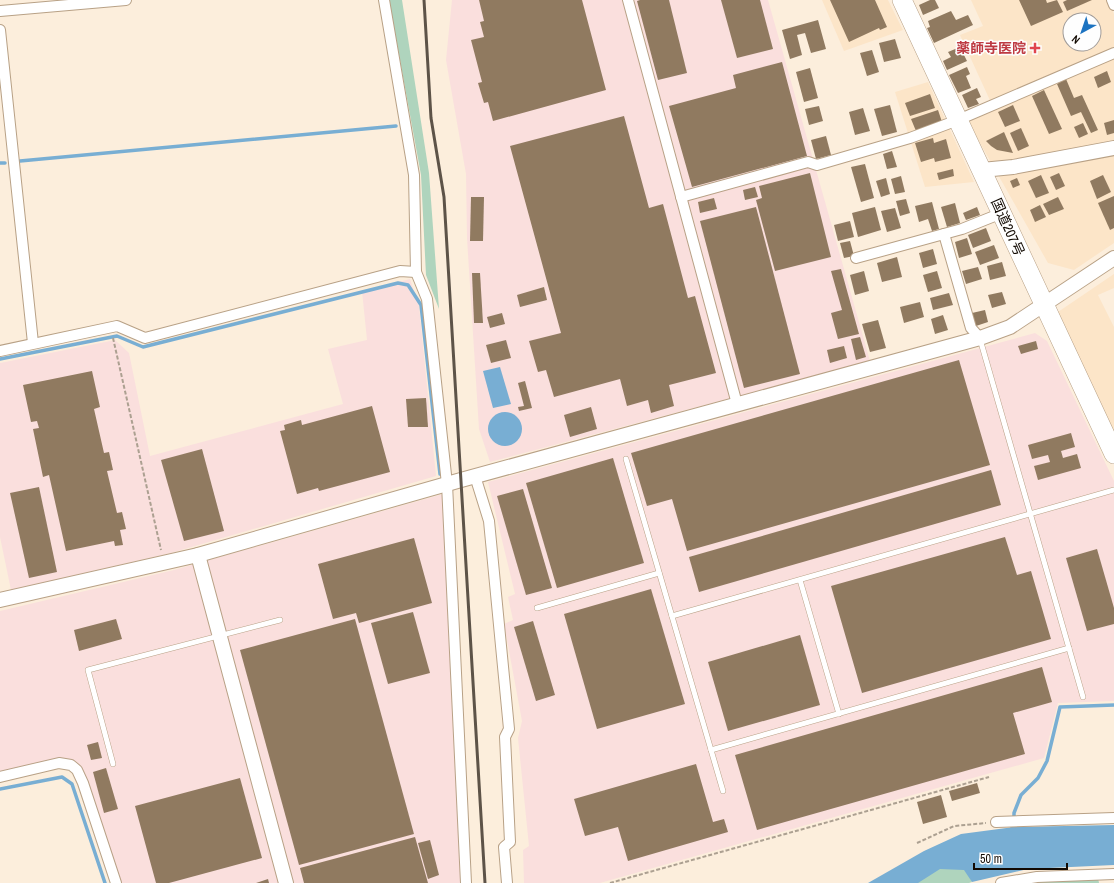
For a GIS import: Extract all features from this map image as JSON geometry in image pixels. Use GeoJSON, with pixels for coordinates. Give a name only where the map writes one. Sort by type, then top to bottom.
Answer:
{"type":"FeatureCollection","features":[{"type":"Feature","properties":{"kind":"highway","name":"国道207号"},"geometry":{"type":"LineString","coordinates":[[902,0],[1002,213],[1043,305],[1114,454]]}},
{"type":"Feature","properties":{"kind":"street"},"geometry":{"type":"LineString","coordinates":[[0,11],[126,0]]}},
{"type":"Feature","properties":{"kind":"street"},"geometry":{"type":"LineString","coordinates":[[384,0],[414,175],[416,272],[427,300],[447,484],[466,883]]}},
{"type":"Feature","properties":{"kind":"street"},"geometry":{"type":"LineString","coordinates":[[628,0],[737,404]]}},
{"type":"Feature","properties":{"kind":"street"},"geometry":{"type":"LineString","coordinates":[[1112,0],[1114,6]]}},
{"type":"Feature","properties":{"kind":"street"},"geometry":{"type":"LineString","coordinates":[[0,30],[34,343]]}},
{"type":"Feature","properties":{"kind":"street"},"geometry":{"type":"LineString","coordinates":[[681,197],[808,162],[817,165],[910,138],[958,120],[1114,53]]}},
{"type":"Feature","properties":{"kind":"street"},"geometry":{"type":"LineString","coordinates":[[982,170],[1013,167],[1114,148]]}},
{"type":"Feature","properties":{"kind":"street"},"geometry":{"type":"LineString","coordinates":[[856,258],[962,229],[1002,213]]}},
{"type":"Feature","properties":{"kind":"street"},"geometry":{"type":"LineString","coordinates":[[944,234],[971,328],[980,338]]}},
{"type":"Feature","properties":{"kind":"street"},"geometry":{"type":"LineString","coordinates":[[0,600],[198,555],[475,476],[980,338],[1010,327],[1114,258]]}},
{"type":"Feature","properties":{"kind":"street"},"geometry":{"type":"LineString","coordinates":[[0,351],[116,326],[145,338],[400,271],[416,272]]}},
{"type":"Feature","properties":{"kind":"street"},"geometry":{"type":"LineString","coordinates":[[475,476],[489,521],[509,729],[505,737],[510,842],[504,847],[507,883]]}},
{"type":"Feature","properties":{"kind":"street"},"geometry":{"type":"LineString","coordinates":[[198,555],[286,883]]}},
{"type":"Feature","properties":{"kind":"street"},"geometry":{"type":"LineString","coordinates":[[0,777],[59,763],[71,765],[77,770],[84,783],[116,883]]}},
{"type":"Feature","properties":{"kind":"street"},"geometry":{"type":"LineString","coordinates":[[996,822],[1114,818]]}},
{"type":"Feature","properties":{"kind":"street"},"geometry":{"type":"LineString","coordinates":[[1001,883],[1036,878],[1092,878],[1114,874]]}},
{"type":"Feature","properties":{"kind":"lane"},"geometry":{"type":"LineString","coordinates":[[980,338],[1083,697]]}},
{"type":"Feature","properties":{"kind":"lane"},"geometry":{"type":"LineString","coordinates":[[626,459],[723,791]]}},
{"type":"Feature","properties":{"kind":"lane"},"geometry":{"type":"LineString","coordinates":[[672,616],[1114,490]]}},
{"type":"Feature","properties":{"kind":"lane"},"geometry":{"type":"LineString","coordinates":[[537,608],[659,573]]}},
{"type":"Feature","properties":{"kind":"lane"},"geometry":{"type":"LineString","coordinates":[[800,580],[839,714]]}},
{"type":"Feature","properties":{"kind":"lane"},"geometry":{"type":"LineString","coordinates":[[112,764],[88,670],[280,620]]}},
{"type":"Feature","properties":{"kind":"lane"},"geometry":{"type":"LineString","coordinates":[[711,750],[1069,648]]}},
{"type":"Feature","properties":{"kind":"path"},"geometry":{"type":"LineString","coordinates":[[114,340],[164,563]]}},
{"type":"Feature","properties":{"kind":"path"},"geometry":{"type":"LineString","coordinates":[[610,883],[989,777]]}},
{"type":"Feature","properties":{"kind":"path"},"geometry":{"type":"LineString","coordinates":[[917,843],[954,826],[996,822]]}},
{"type":"Feature","properties":{"kind":"shaded area"},"geometry":{"type":"Polygon","coordinates":[[[452,0],[768,0],[870,361],[490,462],[479,429],[467,238],[466,174],[446,60],[452,0]]]}},
{"type":"Feature","properties":{"kind":"shaded area"},"geometry":{"type":"Polygon","coordinates":[[[822,0],[888,0],[903,30],[844,51],[822,0]]]}},
{"type":"Feature","properties":{"kind":"shaded area"},"geometry":{"type":"Polygon","coordinates":[[[971,0],[1108,0],[1114,14],[1114,243],[1074,270],[1048,263],[976,136],[968,118],[993,107],[960,35],[983,26],[971,0]]]}},
{"type":"Feature","properties":{"kind":"shaded area"},"geometry":{"type":"Polygon","coordinates":[[[928,82],[974,182],[925,187],[895,92],[928,82]]]}},
{"type":"Feature","properties":{"kind":"shaded area"},"geometry":{"type":"Polygon","coordinates":[[[1114,274],[1114,288],[1098,295],[1114,327],[1114,435],[1058,312],[1114,274]]]}},
{"type":"Feature","properties":{"kind":"shaded area"},"geometry":{"type":"Polygon","coordinates":[[[410,279],[419,306],[436,476],[171,553],[11,590],[0,537],[0,363],[115,340],[129,353],[150,456],[343,404],[328,349],[367,340],[362,291],[410,279]]]}},
{"type":"Feature","properties":{"kind":"shaded area"},"geometry":{"type":"Polygon","coordinates":[[[1035,333],[1047,341],[1114,481],[1114,701],[1058,703],[1044,758],[600,883],[524,883],[523,850],[529,846],[518,738],[522,721],[504,624],[513,620],[508,597],[515,594],[488,482],[1035,333]]]}},
{"type":"Feature","properties":{"kind":"shaded area"},"geometry":{"type":"Polygon","coordinates":[[[443,494],[462,883],[120,883],[78,765],[66,758],[0,773],[0,611],[174,570],[443,494]]]}},
{"type":"Feature","properties":{"kind":"green space"},"geometry":{"type":"Polygon","coordinates":[[[389,0],[402,0],[429,173],[439,309],[426,275],[421,175],[389,0]]]}},
{"type":"Feature","properties":{"kind":"green space"},"geometry":{"type":"Polygon","coordinates":[[[961,857],[972,882],[903,883],[961,857]]]}},
{"type":"Feature","properties":{"kind":"green space"},"geometry":{"type":"Polygon","coordinates":[[[1098,878],[1099,883],[1016,883],[1098,878]]]}},
{"type":"Feature","properties":{"kind":"water"},"geometry":{"type":"Polygon","coordinates":[[[500,367],[511,404],[493,408],[483,371],[500,367]]]}},
{"type":"Feature","properties":{"kind":"water"},"geometry":{"type":"Polygon","coordinates":[[[505,412],[517,417],[522,429],[517,441],[505,446],[493,441],[488,429],[493,417],[505,412]]]}},
{"type":"Feature","properties":{"kind":"water"},"geometry":{"type":"Polygon","coordinates":[[[1114,825],[1114,865],[1028,869],[972,882],[964,870],[940,869],[918,883],[868,883],[924,851],[961,834],[1014,827],[1114,825]]]}},
{"type":"Feature","properties":{"kind":"building"},"geometry":{"type":"Polygon","coordinates":[[[479,0],[582,0],[606,90],[493,121],[488,102],[484,103],[478,83],[482,82],[471,40],[484,37],[480,22],[484,21],[479,0]]]}},
{"type":"Feature","properties":{"kind":"building"},"geometry":{"type":"Polygon","coordinates":[[[669,0],[687,73],[658,80],[637,1],[669,0]]]}},
{"type":"Feature","properties":{"kind":"building"},"geometry":{"type":"Polygon","coordinates":[[[721,0],[760,0],[773,49],[737,58],[721,0]]]}},
{"type":"Feature","properties":{"kind":"building"},"geometry":{"type":"Polygon","coordinates":[[[830,0],[875,0],[887,27],[880,30],[879,28],[849,42],[830,0]]]}},
{"type":"Feature","properties":{"kind":"building"},"geometry":{"type":"Polygon","coordinates":[[[930,0],[935,0],[939,8],[923,15],[919,5],[930,0]]]}},
{"type":"Feature","properties":{"kind":"building"},"geometry":{"type":"Polygon","coordinates":[[[1019,0],[1046,0],[1047,3],[1057,0],[1063,12],[1031,26],[1019,0]]]}},
{"type":"Feature","properties":{"kind":"building"},"geometry":{"type":"Polygon","coordinates":[[[1067,0],[1092,0],[1067,11],[1063,2],[1067,0]]]}},
{"type":"Feature","properties":{"kind":"building"},"geometry":{"type":"Polygon","coordinates":[[[951,11],[956,20],[968,15],[973,25],[934,43],[927,28],[930,27],[928,21],[951,11]]]}},
{"type":"Feature","properties":{"kind":"building"},"geometry":{"type":"Polygon","coordinates":[[[818,20],[826,49],[811,53],[805,33],[797,35],[802,55],[790,59],[782,30],[818,20]]]}},
{"type":"Feature","properties":{"kind":"building"},"geometry":{"type":"Polygon","coordinates":[[[895,39],[901,58],[884,62],[879,43],[895,39]]]}},
{"type":"Feature","properties":{"kind":"building"},"geometry":{"type":"Polygon","coordinates":[[[960,47],[967,61],[947,70],[943,61],[951,57],[948,52],[960,47]]]}},
{"type":"Feature","properties":{"kind":"building"},"geometry":{"type":"Polygon","coordinates":[[[872,50],[879,72],[867,76],[860,53],[872,50]]]}},
{"type":"Feature","properties":{"kind":"building"},"geometry":{"type":"Polygon","coordinates":[[[782,62],[807,156],[692,187],[669,106],[736,88],[733,75],[782,62]]]}},
{"type":"Feature","properties":{"kind":"building"},"geometry":{"type":"Polygon","coordinates":[[[967,67],[970,74],[966,76],[971,88],[958,93],[949,75],[967,67]]]}},
{"type":"Feature","properties":{"kind":"building"},"geometry":{"type":"Polygon","coordinates":[[[810,68],[818,98],[804,102],[796,72],[810,68]]]}},
{"type":"Feature","properties":{"kind":"building"},"geometry":{"type":"Polygon","coordinates":[[[1107,71],[1111,82],[1098,88],[1094,77],[1107,71]]]}},
{"type":"Feature","properties":{"kind":"building"},"geometry":{"type":"Polygon","coordinates":[[[1066,79],[1074,98],[1082,95],[1098,130],[1091,133],[1081,112],[1071,116],[1057,84],[1066,79]]]}},
{"type":"Feature","properties":{"kind":"building"},"geometry":{"type":"Polygon","coordinates":[[[977,88],[981,97],[976,99],[979,104],[968,108],[962,95],[977,88]]]}},
{"type":"Feature","properties":{"kind":"building"},"geometry":{"type":"Polygon","coordinates":[[[1044,90],[1062,129],[1049,134],[1032,96],[1044,90]]]}},
{"type":"Feature","properties":{"kind":"building"},"geometry":{"type":"Polygon","coordinates":[[[930,94],[935,108],[910,116],[905,103],[930,94]]]}},
{"type":"Feature","properties":{"kind":"building"},"geometry":{"type":"Polygon","coordinates":[[[890,105],[897,132],[882,136],[874,109],[890,105]]]}},
{"type":"Feature","properties":{"kind":"building"},"geometry":{"type":"Polygon","coordinates":[[[1013,105],[1020,121],[1005,127],[998,112],[1013,105]]]}},
{"type":"Feature","properties":{"kind":"building"},"geometry":{"type":"Polygon","coordinates":[[[819,106],[823,121],[809,125],[805,109],[819,106]]]}},
{"type":"Feature","properties":{"kind":"building"},"geometry":{"type":"Polygon","coordinates":[[[863,108],[870,131],[855,135],[849,112],[863,108]]]}},
{"type":"Feature","properties":{"kind":"building"},"geometry":{"type":"Polygon","coordinates":[[[938,110],[942,122],[916,131],[911,119],[938,110]]]}},
{"type":"Feature","properties":{"kind":"building"},"geometry":{"type":"Polygon","coordinates":[[[624,116],[649,208],[663,204],[688,298],[695,296],[716,373],[669,385],[674,406],[651,413],[648,400],[627,406],[620,379],[554,397],[546,370],[538,372],[529,341],[561,333],[510,146],[624,116]]]}},
{"type":"Feature","properties":{"kind":"building"},"geometry":{"type":"Polygon","coordinates":[[[1114,120],[1114,133],[1107,135],[1104,123],[1114,120]]]}},
{"type":"Feature","properties":{"kind":"building"},"geometry":{"type":"Polygon","coordinates":[[[1083,123],[1088,134],[1079,138],[1074,127],[1083,123]]]}},
{"type":"Feature","properties":{"kind":"building"},"geometry":{"type":"Polygon","coordinates":[[[1021,128],[1029,146],[1018,151],[1010,133],[1021,128]]]}},
{"type":"Feature","properties":{"kind":"building"},"geometry":{"type":"Polygon","coordinates":[[[1004,132],[1013,153],[997,150],[986,141],[1004,132]]]}},
{"type":"Feature","properties":{"kind":"building"},"geometry":{"type":"Polygon","coordinates":[[[826,136],[831,155],[816,159],[811,140],[826,136]]]}},
{"type":"Feature","properties":{"kind":"building"},"geometry":{"type":"Polygon","coordinates":[[[933,138],[934,143],[946,139],[951,158],[935,162],[934,158],[921,162],[915,143],[933,138]]]}},
{"type":"Feature","properties":{"kind":"building"},"geometry":{"type":"Polygon","coordinates":[[[892,151],[897,167],[887,169],[883,154],[892,151]]]}},
{"type":"Feature","properties":{"kind":"building"},"geometry":{"type":"Polygon","coordinates":[[[865,164],[874,198],[861,202],[851,167],[865,164]]]}},
{"type":"Feature","properties":{"kind":"building"},"geometry":{"type":"Polygon","coordinates":[[[953,169],[954,176],[939,180],[937,173],[953,169]]]}},
{"type":"Feature","properties":{"kind":"building"},"geometry":{"type":"Polygon","coordinates":[[[810,173],[831,257],[775,271],[756,200],[762,198],[759,186],[810,173]]]}},
{"type":"Feature","properties":{"kind":"building"},"geometry":{"type":"Polygon","coordinates":[[[1059,173],[1065,186],[1056,190],[1050,177],[1059,173]]]}},
{"type":"Feature","properties":{"kind":"building"},"geometry":{"type":"Polygon","coordinates":[[[1041,175],[1049,193],[1036,198],[1028,181],[1041,175]]]}},
{"type":"Feature","properties":{"kind":"building"},"geometry":{"type":"Polygon","coordinates":[[[1103,175],[1111,192],[1097,199],[1090,181],[1103,175]]]}},
{"type":"Feature","properties":{"kind":"building"},"geometry":{"type":"Polygon","coordinates":[[[901,176],[905,192],[895,194],[891,179],[901,176]]]}},
{"type":"Feature","properties":{"kind":"building"},"geometry":{"type":"Polygon","coordinates":[[[886,178],[890,194],[881,197],[876,181],[886,178]]]}},
{"type":"Feature","properties":{"kind":"building"},"geometry":{"type":"Polygon","coordinates":[[[1017,178],[1020,185],[1013,188],[1010,181],[1017,178]]]}},
{"type":"Feature","properties":{"kind":"building"},"geometry":{"type":"Polygon","coordinates":[[[755,187],[758,197],[745,200],[743,190],[755,187]]]}},
{"type":"Feature","properties":{"kind":"building"},"geometry":{"type":"Polygon","coordinates":[[[1114,196],[1114,228],[1110,230],[1098,203],[1114,196]]]}},
{"type":"Feature","properties":{"kind":"building"},"geometry":{"type":"Polygon","coordinates":[[[471,197],[484,197],[483,241],[470,241],[471,197]]]}},
{"type":"Feature","properties":{"kind":"building"},"geometry":{"type":"Polygon","coordinates":[[[1058,197],[1064,209],[1049,215],[1043,204],[1058,197]]]}},
{"type":"Feature","properties":{"kind":"building"},"geometry":{"type":"Polygon","coordinates":[[[714,198],[717,209],[700,213],[698,202],[714,198]]]}},
{"type":"Feature","properties":{"kind":"building"},"geometry":{"type":"Polygon","coordinates":[[[906,199],[910,213],[900,216],[896,201],[906,199]]]}},
{"type":"Feature","properties":{"kind":"building"},"geometry":{"type":"Polygon","coordinates":[[[932,202],[939,229],[932,231],[928,219],[919,222],[915,206],[932,202]]]}},
{"type":"Feature","properties":{"kind":"building"},"geometry":{"type":"Polygon","coordinates":[[[955,203],[960,223],[947,227],[941,207],[955,203]]]}},
{"type":"Feature","properties":{"kind":"building"},"geometry":{"type":"Polygon","coordinates":[[[1040,205],[1046,217],[1035,222],[1030,210],[1040,205]]]}},
{"type":"Feature","properties":{"kind":"building"},"geometry":{"type":"Polygon","coordinates":[[[756,207],[800,374],[744,388],[700,221],[756,207]]]}},
{"type":"Feature","properties":{"kind":"building"},"geometry":{"type":"Polygon","coordinates":[[[875,207],[881,230],[858,237],[852,213],[875,207]]]}},
{"type":"Feature","properties":{"kind":"building"},"geometry":{"type":"Polygon","coordinates":[[[977,207],[980,215],[966,220],[963,213],[977,207]]]}},
{"type":"Feature","properties":{"kind":"building"},"geometry":{"type":"Polygon","coordinates":[[[895,208],[901,228],[887,232],[881,211],[895,208]]]}},
{"type":"Feature","properties":{"kind":"building"},"geometry":{"type":"Polygon","coordinates":[[[850,221],[854,237],[838,241],[834,225],[850,221]]]}},
{"type":"Feature","properties":{"kind":"building"},"geometry":{"type":"Polygon","coordinates":[[[986,228],[991,241],[973,248],[968,235],[986,228]]]}},
{"type":"Feature","properties":{"kind":"building"},"geometry":{"type":"Polygon","coordinates":[[[967,238],[972,254],[959,258],[955,242],[967,238]]]}},
{"type":"Feature","properties":{"kind":"building"},"geometry":{"type":"Polygon","coordinates":[[[850,241],[854,256],[844,258],[840,243],[850,241]]]}},
{"type":"Feature","properties":{"kind":"building"},"geometry":{"type":"Polygon","coordinates":[[[994,245],[999,258],[980,265],[975,252],[994,245]]]}},
{"type":"Feature","properties":{"kind":"building"},"geometry":{"type":"Polygon","coordinates":[[[933,249],[937,264],[923,268],[919,253],[933,249]]]}},
{"type":"Feature","properties":{"kind":"building"},"geometry":{"type":"Polygon","coordinates":[[[897,257],[902,277],[882,282],[877,263],[897,257]]]}},
{"type":"Feature","properties":{"kind":"building"},"geometry":{"type":"Polygon","coordinates":[[[1002,262],[1006,276],[990,280],[987,266],[1002,262]]]}},
{"type":"Feature","properties":{"kind":"building"},"geometry":{"type":"Polygon","coordinates":[[[978,267],[982,279],[966,284],[962,271],[978,267]]]}},
{"type":"Feature","properties":{"kind":"building"},"geometry":{"type":"Polygon","coordinates":[[[841,269],[859,334],[838,339],[831,313],[842,310],[831,271],[841,269]]]}},
{"type":"Feature","properties":{"kind":"building"},"geometry":{"type":"Polygon","coordinates":[[[864,271],[869,291],[855,295],[850,275],[864,271]]]}},
{"type":"Feature","properties":{"kind":"building"},"geometry":{"type":"Polygon","coordinates":[[[937,271],[942,288],[928,292],[923,275],[937,271]]]}},
{"type":"Feature","properties":{"kind":"building"},"geometry":{"type":"Polygon","coordinates":[[[472,273],[480,273],[483,323],[474,323],[472,273]]]}},
{"type":"Feature","properties":{"kind":"building"},"geometry":{"type":"Polygon","coordinates":[[[544,287],[547,300],[520,307],[517,295],[544,287]]]}},
{"type":"Feature","properties":{"kind":"building"},"geometry":{"type":"Polygon","coordinates":[[[1002,292],[1006,304],[992,308],[988,295],[1002,292]]]}},
{"type":"Feature","properties":{"kind":"building"},"geometry":{"type":"Polygon","coordinates":[[[949,293],[953,305],[933,310],[930,298],[949,293]]]}},
{"type":"Feature","properties":{"kind":"building"},"geometry":{"type":"Polygon","coordinates":[[[920,302],[924,317],[904,323],[900,307],[920,302]]]}},
{"type":"Feature","properties":{"kind":"building"},"geometry":{"type":"Polygon","coordinates":[[[985,310],[988,322],[976,326],[972,313],[985,310]]]}},
{"type":"Feature","properties":{"kind":"building"},"geometry":{"type":"Polygon","coordinates":[[[502,313],[505,324],[490,328],[487,317],[502,313]]]}},
{"type":"Feature","properties":{"kind":"building"},"geometry":{"type":"Polygon","coordinates":[[[943,315],[948,330],[935,334],[931,319],[943,315]]]}},
{"type":"Feature","properties":{"kind":"building"},"geometry":{"type":"Polygon","coordinates":[[[878,320],[886,348],[870,352],[862,324],[878,320]]]}},
{"type":"Feature","properties":{"kind":"building"},"geometry":{"type":"Polygon","coordinates":[[[860,337],[866,357],[856,360],[851,339],[860,337]]]}},
{"type":"Feature","properties":{"kind":"building"},"geometry":{"type":"Polygon","coordinates":[[[506,340],[511,358],[491,363],[486,345],[506,340]]]}},
{"type":"Feature","properties":{"kind":"building"},"geometry":{"type":"Polygon","coordinates":[[[1036,341],[1038,349],[1021,354],[1018,346],[1036,341]]]}},
{"type":"Feature","properties":{"kind":"building"},"geometry":{"type":"Polygon","coordinates":[[[844,346],[847,358],[830,363],[827,350],[844,346]]]}},
{"type":"Feature","properties":{"kind":"building"},"geometry":{"type":"Polygon","coordinates":[[[959,360],[990,465],[687,551],[672,499],[647,506],[631,453],[959,360]]]}},
{"type":"Feature","properties":{"kind":"building"},"geometry":{"type":"Polygon","coordinates":[[[92,371],[100,407],[94,409],[104,453],[109,452],[113,470],[107,471],[117,513],[122,512],[126,529],[120,530],[123,545],[115,546],[114,541],[66,551],[49,475],[43,477],[33,429],[39,428],[37,421],[31,422],[23,385],[92,371]]]}},
{"type":"Feature","properties":{"kind":"building"},"geometry":{"type":"Polygon","coordinates":[[[525,381],[532,408],[519,411],[518,407],[524,406],[518,383],[525,381]]]}},
{"type":"Feature","properties":{"kind":"building"},"geometry":{"type":"Polygon","coordinates":[[[426,398],[428,427],[408,427],[406,399],[426,398]]]}},
{"type":"Feature","properties":{"kind":"building"},"geometry":{"type":"Polygon","coordinates":[[[372,406],[390,472],[319,491],[318,488],[297,494],[280,431],[285,430],[284,425],[301,420],[302,425],[372,406]]]}},
{"type":"Feature","properties":{"kind":"building"},"geometry":{"type":"Polygon","coordinates":[[[591,407],[597,429],[570,437],[564,415],[591,407]]]}},
{"type":"Feature","properties":{"kind":"building"},"geometry":{"type":"Polygon","coordinates":[[[1071,433],[1075,447],[1061,451],[1063,458],[1077,454],[1081,468],[1038,480],[1034,466],[1050,462],[1048,455],[1032,459],[1028,445],[1071,433]]]}},
{"type":"Feature","properties":{"kind":"building"},"geometry":{"type":"Polygon","coordinates":[[[202,449],[224,531],[184,541],[161,460],[202,449]]]}},
{"type":"Feature","properties":{"kind":"building"},"geometry":{"type":"Polygon","coordinates":[[[613,458],[644,563],[557,588],[526,483],[613,458]]]}},
{"type":"Feature","properties":{"kind":"building"},"geometry":{"type":"Polygon","coordinates":[[[991,470],[1001,505],[699,592],[689,557],[991,470]]]}},
{"type":"Feature","properties":{"kind":"building"},"geometry":{"type":"Polygon","coordinates":[[[39,487],[57,572],[29,578],[10,493],[39,487]]]}},
{"type":"Feature","properties":{"kind":"building"},"geometry":{"type":"Polygon","coordinates":[[[523,489],[552,588],[526,595],[497,496],[523,489]]]}},
{"type":"Feature","properties":{"kind":"building"},"geometry":{"type":"Polygon","coordinates":[[[1005,537],[1017,575],[1031,571],[1051,639],[862,693],[831,586],[1005,537]]]}},
{"type":"Feature","properties":{"kind":"building"},"geometry":{"type":"Polygon","coordinates":[[[414,538],[432,603],[359,623],[356,613],[333,619],[318,564],[414,538]]]}},
{"type":"Feature","properties":{"kind":"building"},"geometry":{"type":"Polygon","coordinates":[[[1097,549],[1114,608],[1114,624],[1087,631],[1066,558],[1097,549]]]}},
{"type":"Feature","properties":{"kind":"building"},"geometry":{"type":"Polygon","coordinates":[[[651,589],[685,704],[597,729],[564,614],[651,589]]]}},
{"type":"Feature","properties":{"kind":"building"},"geometry":{"type":"Polygon","coordinates":[[[413,612],[430,673],[388,684],[371,623],[413,612]]]}},
{"type":"Feature","properties":{"kind":"building"},"geometry":{"type":"Polygon","coordinates":[[[116,619],[122,639],[79,651],[74,630],[116,619]]]}},
{"type":"Feature","properties":{"kind":"building"},"geometry":{"type":"Polygon","coordinates":[[[355,619],[414,834],[299,865],[240,650],[355,619]]]}},
{"type":"Feature","properties":{"kind":"building"},"geometry":{"type":"Polygon","coordinates":[[[533,621],[555,695],[536,701],[514,627],[533,621]]]}},
{"type":"Feature","properties":{"kind":"building"},"geometry":{"type":"Polygon","coordinates":[[[800,635],[820,705],[728,731],[708,662],[800,635]]]}},
{"type":"Feature","properties":{"kind":"building"},"geometry":{"type":"Polygon","coordinates":[[[1042,667],[1052,702],[1013,713],[1025,754],[757,830],[735,755],[1042,667]]]}},
{"type":"Feature","properties":{"kind":"building"},"geometry":{"type":"Polygon","coordinates":[[[98,742],[102,758],[91,760],[87,745],[98,742]]]}},
{"type":"Feature","properties":{"kind":"building"},"geometry":{"type":"Polygon","coordinates":[[[696,764],[713,822],[724,819],[728,832],[628,861],[618,827],[585,836],[574,799],[696,764]]]}},
{"type":"Feature","properties":{"kind":"building"},"geometry":{"type":"Polygon","coordinates":[[[106,768],[118,809],[104,813],[93,772],[106,768]]]}},
{"type":"Feature","properties":{"kind":"building"},"geometry":{"type":"Polygon","coordinates":[[[240,778],[262,858],[169,883],[156,883],[135,806],[240,778]]]}},
{"type":"Feature","properties":{"kind":"building"},"geometry":{"type":"Polygon","coordinates":[[[977,783],[980,793],[952,801],[949,791],[977,783]]]}},
{"type":"Feature","properties":{"kind":"building"},"geometry":{"type":"Polygon","coordinates":[[[941,795],[947,817],[923,824],[917,802],[941,795]]]}},
{"type":"Feature","properties":{"kind":"building"},"geometry":{"type":"Polygon","coordinates":[[[415,837],[428,883],[304,883],[300,868],[415,837]]]}},
{"type":"Feature","properties":{"kind":"building"},"geometry":{"type":"Polygon","coordinates":[[[430,840],[439,875],[428,879],[418,843],[430,840]]]}},
{"type":"Feature","properties":{"kind":"building"},"geometry":{"type":"Polygon","coordinates":[[[268,879],[269,883],[256,883],[268,879]]]}},
{"type":"Feature","properties":{"kind":"waterway"},"geometry":{"type":"LineString","coordinates":[[20,161],[396,126]]}},
{"type":"Feature","properties":{"kind":"waterway"},"geometry":{"type":"LineString","coordinates":[[0,163],[5,163]]}},
{"type":"Feature","properties":{"kind":"waterway"},"geometry":{"type":"LineString","coordinates":[[0,359],[117,336],[143,347],[398,283],[408,285],[421,305],[440,474]]}},
{"type":"Feature","properties":{"kind":"waterway"},"geometry":{"type":"LineString","coordinates":[[1010,830],[1014,827],[1014,813],[1021,795],[1038,778],[1047,761],[1060,707],[1114,705]]}},
{"type":"Feature","properties":{"kind":"waterway"},"geometry":{"type":"LineString","coordinates":[[0,789],[62,777],[72,784],[105,883]]}},
{"type":"Feature","properties":{"kind":"railway"},"geometry":{"type":"LineString","coordinates":[[424,0],[431,118],[444,197],[485,883]]}},
{"type":"Feature","properties":{"kind":"place","name":"薬師寺医院"},"geometry":{"type":"Point","coordinates":[1035,48]}}]}
